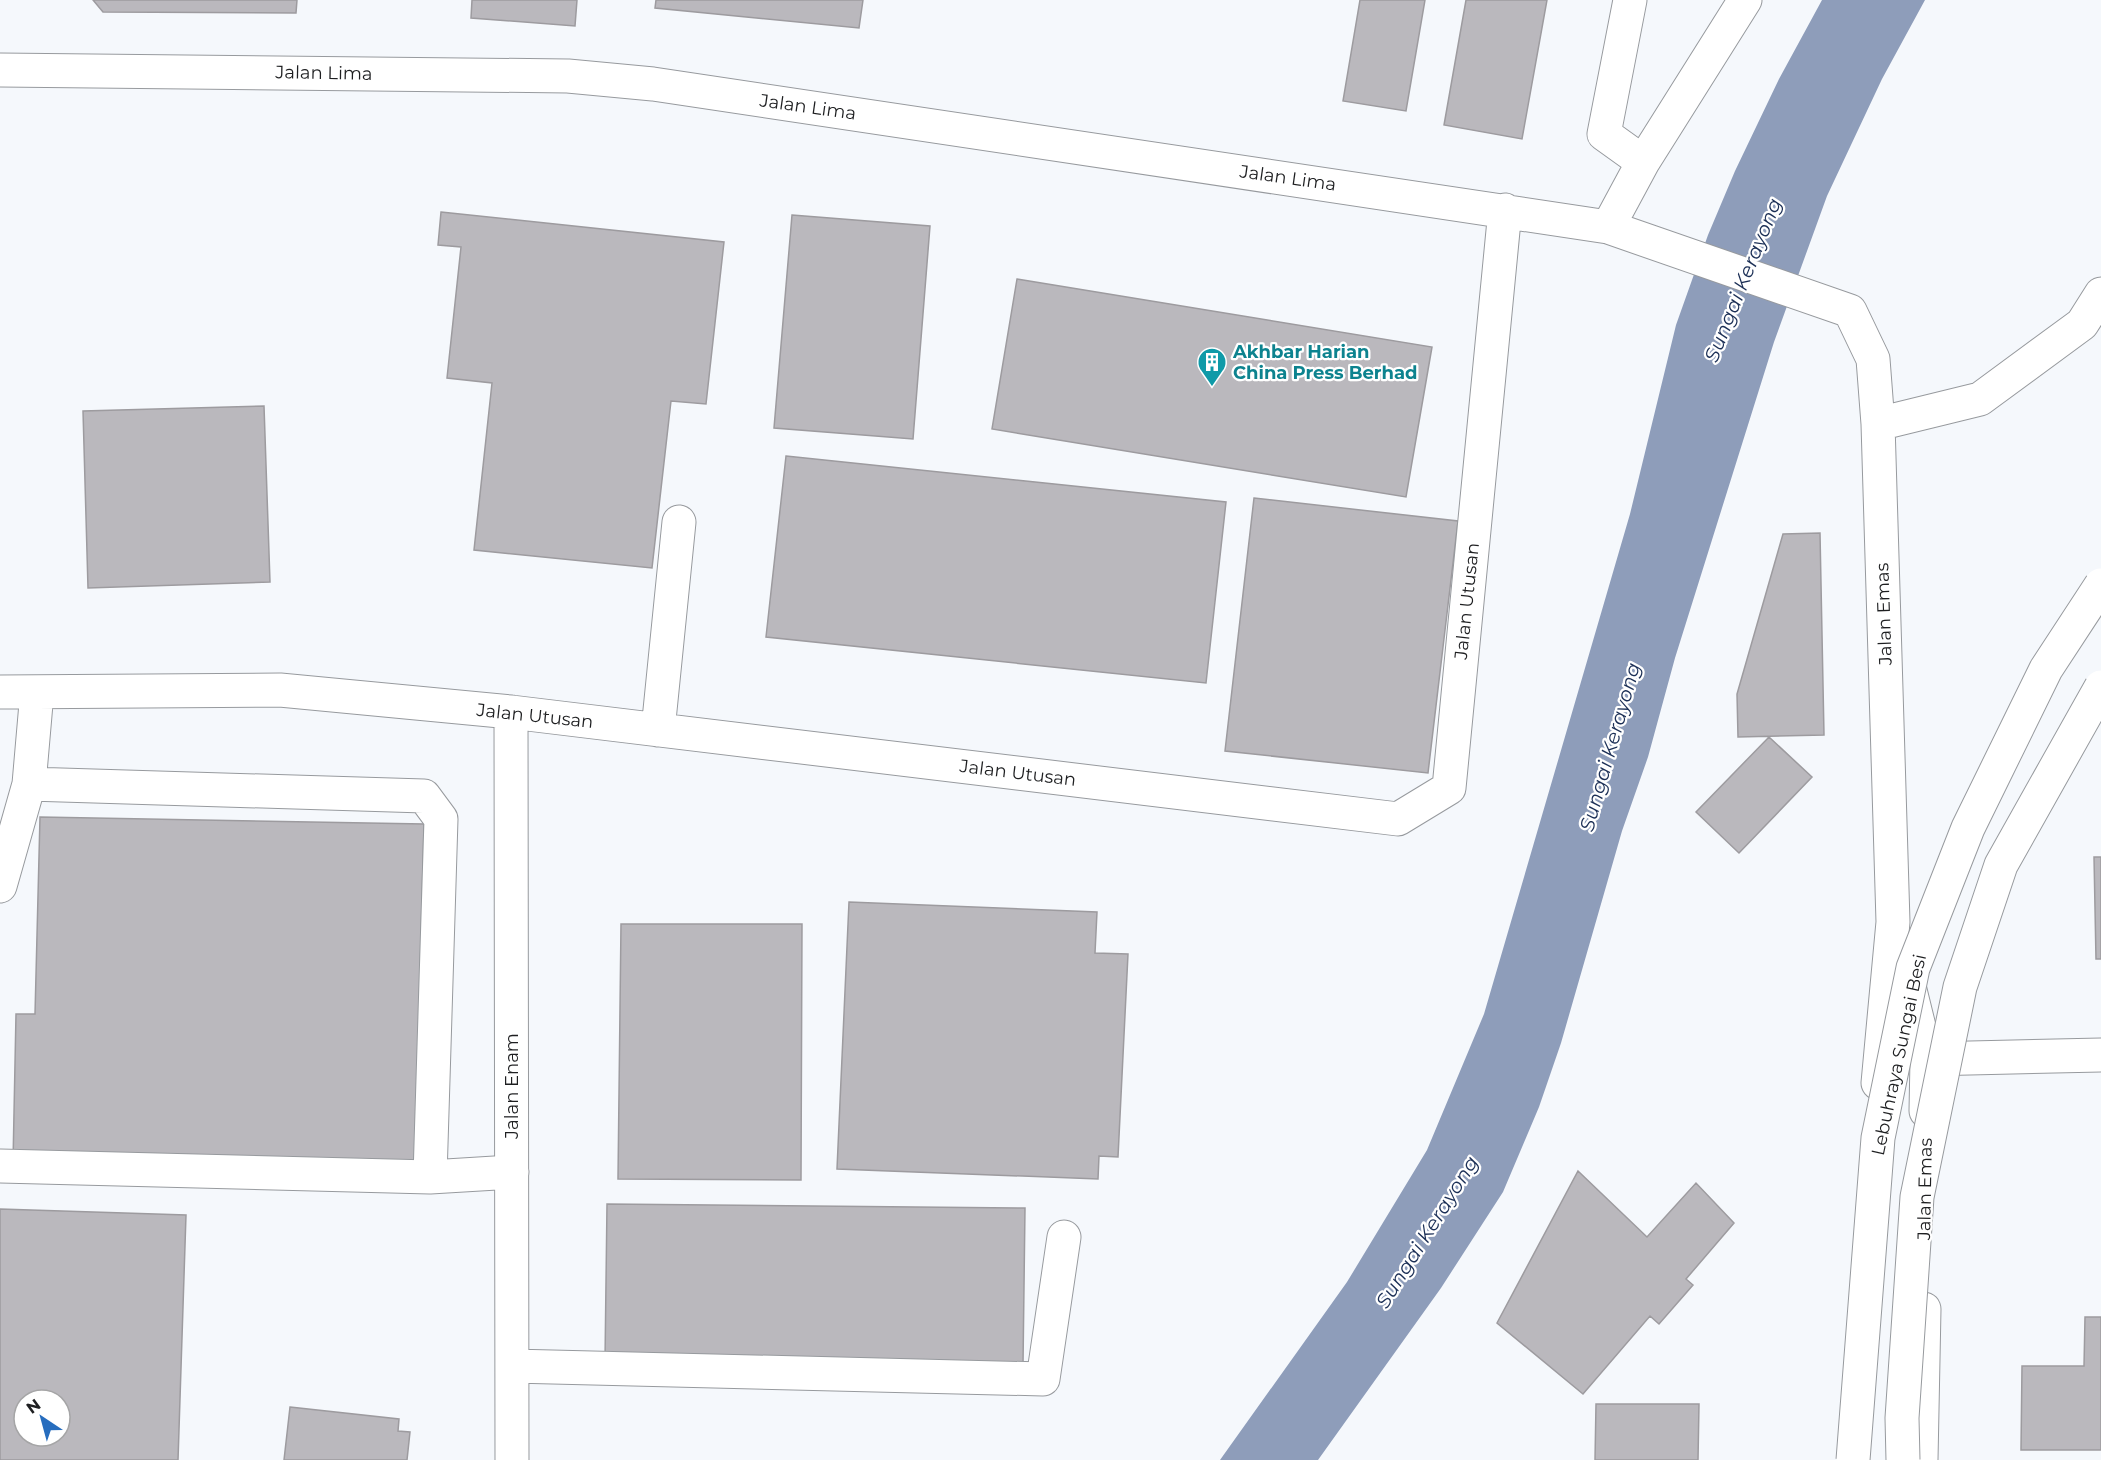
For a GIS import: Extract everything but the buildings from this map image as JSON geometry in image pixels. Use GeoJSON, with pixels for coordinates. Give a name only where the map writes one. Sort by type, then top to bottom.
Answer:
{"type":"FeatureCollection","features":[{"type":"Feature","properties":{"kind":"main road"},"geometry":{"type":"LineString","coordinates":[[1630,0],[1604,134],[1643,162]]}},
{"type":"Feature","properties":{"kind":"main road"},"geometry":{"type":"LineString","coordinates":[[1608,227],[1643,162],[1745,0]]}},
{"type":"Feature","properties":{"kind":"main road","name":"Jalan Lima"},"geometry":{"type":"LineString","coordinates":[[0,70],[568,76],[665,86],[1608,227],[1850,311]]}},
{"type":"Feature","properties":{"kind":"main road","name":"Jalan Utusan"},"geometry":{"type":"LineString","coordinates":[[0,692],[280,690],[511,712],[1398,819],[1449,788],[1505,210]]}},
{"type":"Feature","properties":{"kind":"main road"},"geometry":{"type":"LineString","coordinates":[[1878,424],[1980,399],[2082,324],[2101,294]]}},
{"type":"Feature","properties":{"kind":"main road","name":"Jalan Emas"},"geometry":{"type":"LineString","coordinates":[[1841,1460],[1893,922],[1878,424],[1873,359],[1850,311]]}},
{"type":"Feature","properties":{"kind":"main road"},"geometry":{"type":"LineString","coordinates":[[657,730],[679,522]]}},
{"type":"Feature","properties":{"kind":"main road","name":"Lebuhraya Sungai Besi"},"geometry":{"type":"LineString","coordinates":[[1853,1460],[1878,1138],[1913,968],[1968,828],[2040,679],[2101,585]]}},
{"type":"Feature","properties":{"kind":"main road"},"geometry":{"type":"LineString","coordinates":[[1903,1460],[1902,1418],[1917,1197],[1960,987],[2001,865],[2101,687]]}},
{"type":"Feature","properties":{"kind":"main road"},"geometry":{"type":"LineString","coordinates":[[0,886],[29,784],[37,692]]}},
{"type":"Feature","properties":{"kind":"main road","name":"Jalan Enam"},"geometry":{"type":"LineString","coordinates":[[511,712],[512,1460]]}},
{"type":"Feature","properties":{"kind":"main road"},"geometry":{"type":"LineString","coordinates":[[29,784],[424,796],[441,819],[430,1177]]}},
{"type":"Feature","properties":{"kind":"main road","name":"Jalan Emas"},"geometry":{"type":"LineString","coordinates":[[1893,922],[1927,1059],[1921,1460]]}},
{"type":"Feature","properties":{"kind":"main road"},"geometry":{"type":"LineString","coordinates":[[1927,1059],[2101,1055]]}},
{"type":"Feature","properties":{"kind":"main road"},"geometry":{"type":"LineString","coordinates":[[0,1166],[430,1177],[512,1172]]}},
{"type":"Feature","properties":{"kind":"main road"},"geometry":{"type":"LineString","coordinates":[[512,1366],[1043,1379],[1064,1236]]}},
{"type":"Feature","properties":{"kind":"water","name":"Sungai Kerayong"},"geometry":{"type":"Polygon","coordinates":[[[1822,0],[1925,0],[1882,79],[1827,196],[1774,342],[1675,658],[1648,757],[1622,831],[1561,1043],[1539,1107],[1503,1192],[1441,1288],[1318,1460],[1220,1460],[1347,1282],[1427,1150],[1484,1014],[1630,514],[1676,325],[1708,235],[1735,171],[1779,79],[1822,0]]]}},
{"type":"Feature","properties":{"kind":"place","name":"Akhbar Harian China Press Berhad"},"geometry":{"type":"Point","coordinates":[1212,388]}}]}
